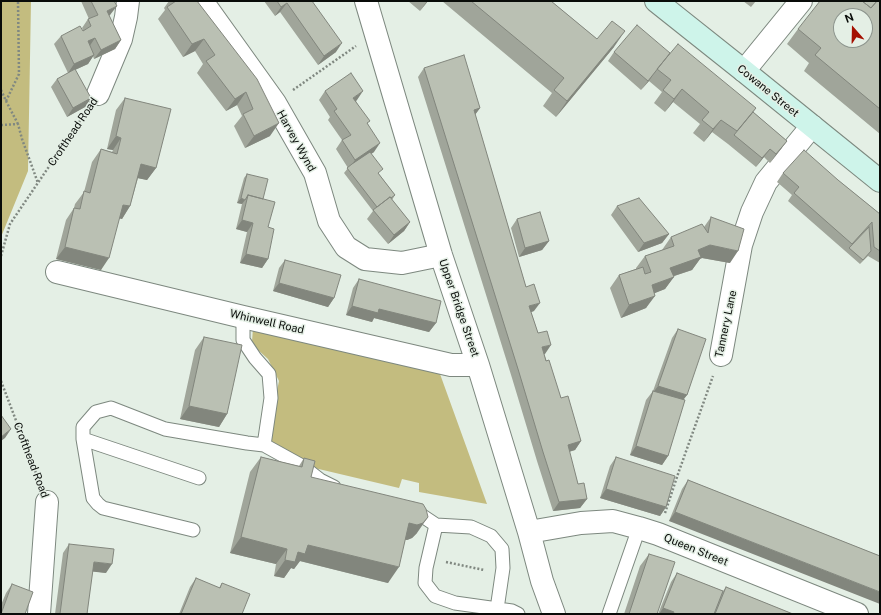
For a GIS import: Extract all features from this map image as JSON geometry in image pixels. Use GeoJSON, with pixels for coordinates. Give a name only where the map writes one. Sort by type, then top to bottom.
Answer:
{"type":"FeatureCollection","features":[{"type":"Feature","properties":{"kind":"main road","name":"Cowane Street"},"geometry":{"type":"LineString","coordinates":[[656,1],[880,181]]}},
{"type":"Feature","properties":{"kind":"street","name":"Crofthead Road"},"geometry":{"type":"LineString","coordinates":[[98,94],[121,39],[128,1]]}},
{"type":"Feature","properties":{"kind":"street","name":"Harvey Wynd"},"geometry":{"type":"LineString","coordinates":[[202,1],[275,104],[315,173],[329,221],[346,247],[365,259],[402,262],[441,255]]}},
{"type":"Feature","properties":{"kind":"street","name":"Upper Bridge Street"},"geometry":{"type":"LineString","coordinates":[[366,1],[441,255],[478,365],[529,532],[542,581],[554,614]]}},
{"type":"Feature","properties":{"kind":"street"},"geometry":{"type":"LineString","coordinates":[[744,71],[801,1]]}},
{"type":"Feature","properties":{"kind":"street","name":"Tannery Lane"},"geometry":{"type":"LineString","coordinates":[[721,355],[741,245],[752,212],[766,182],[812,126]]}},
{"type":"Feature","properties":{"kind":"street","name":"Whinwell Road"},"geometry":{"type":"LineString","coordinates":[[57,272],[451,365],[478,365]]}},
{"type":"Feature","properties":{"kind":"street","name":"Crofthead Road"},"geometry":{"type":"LineString","coordinates":[[39,614],[47,502]]}},
{"type":"Feature","properties":{"kind":"street","name":"Queen Street"},"geometry":{"type":"LineString","coordinates":[[529,532],[581,523],[613,521],[649,531],[857,614]]}},
{"type":"Feature","properties":{"kind":"lane"},"geometry":{"type":"LineString","coordinates":[[243,317],[243,340],[255,358],[269,374],[271,398],[264,444]]}},
{"type":"Feature","properties":{"kind":"lane"},"geometry":{"type":"LineString","coordinates":[[193,530],[103,508],[93,498],[83,439],[83,427],[96,412],[111,408],[165,429],[247,443],[264,444],[302,466],[320,480],[348,492]]}},
{"type":"Feature","properties":{"kind":"lane"},"geometry":{"type":"LineString","coordinates":[[83,439],[199,478]]}},
{"type":"Feature","properties":{"kind":"lane"},"geometry":{"type":"LineString","coordinates":[[399,503],[406,505],[436,525],[472,527],[491,536],[502,549],[503,573],[497,609]]}},
{"type":"Feature","properties":{"kind":"lane"},"geometry":{"type":"LineString","coordinates":[[436,525],[426,568],[425,583],[435,596],[455,603],[512,611],[518,614]]}},
{"type":"Feature","properties":{"kind":"lane"},"geometry":{"type":"LineString","coordinates":[[609,614],[649,531]]}},
{"type":"Feature","properties":{"kind":"path"},"geometry":{"type":"LineString","coordinates":[[6,101],[19,74],[18,1]]}},
{"type":"Feature","properties":{"kind":"path"},"geometry":{"type":"LineString","coordinates":[[275,104],[376,31]]}},
{"type":"Feature","properties":{"kind":"path"},"geometry":{"type":"LineString","coordinates":[[1,90],[18,124],[38,184]]}},
{"type":"Feature","properties":{"kind":"path","name":"Crofthead Road"},"geometry":{"type":"LineString","coordinates":[[1,256],[10,224],[98,94]]}},
{"type":"Feature","properties":{"kind":"path"},"geometry":{"type":"LineString","coordinates":[[1,125],[18,124]]}},
{"type":"Feature","properties":{"kind":"path","name":"Tannery Lane"},"geometry":{"type":"LineString","coordinates":[[649,531],[679,471],[721,355]]}},
{"type":"Feature","properties":{"kind":"path","name":"Crofthead Road"},"geometry":{"type":"LineString","coordinates":[[1,381],[47,502]]}},
{"type":"Feature","properties":{"kind":"shaded area"},"geometry":{"type":"Polygon","coordinates":[[[1,1],[31,1],[28,171],[1,237],[1,1]]]}},
{"type":"Feature","properties":{"kind":"shaded area"},"geometry":{"type":"Polygon","coordinates":[[[253,328],[440,374],[487,504],[419,492],[419,483],[402,479],[399,488],[306,466],[298,456],[269,441],[269,430],[279,381],[268,359],[252,342],[253,328]]]}},
{"type":"Feature","properties":{"kind":"building"},"geometry":{"type":"Polygon","coordinates":[[[91,1],[114,1],[117,6],[107,11],[121,40],[101,50],[95,38],[88,41],[94,55],[74,64],[61,36],[80,26],[83,31],[91,26],[88,19],[98,15],[91,1]]]}},
{"type":"Feature","properties":{"kind":"building"},"geometry":{"type":"Polygon","coordinates":[[[176,1],[197,1],[257,79],[279,123],[254,136],[243,114],[253,109],[246,92],[235,99],[206,61],[215,55],[204,39],[192,44],[167,7],[176,1]]]}},
{"type":"Feature","properties":{"kind":"building"},"geometry":{"type":"Polygon","coordinates":[[[277,1],[312,1],[342,43],[324,56],[287,3],[281,7],[277,1]]]}},
{"type":"Feature","properties":{"kind":"building"},"geometry":{"type":"Polygon","coordinates":[[[471,1],[551,1],[597,39],[612,21],[625,31],[567,101],[554,90],[564,78],[471,1]]]}},
{"type":"Feature","properties":{"kind":"building"},"geometry":{"type":"Polygon","coordinates":[[[820,1],[862,1],[871,8],[877,1],[880,1],[880,109],[815,55],[821,48],[798,29],[820,1]]]}},
{"type":"Feature","properties":{"kind":"building"},"geometry":{"type":"Polygon","coordinates":[[[862,1],[877,1],[871,8],[862,1]]]}},
{"type":"Feature","properties":{"kind":"building"},"geometry":{"type":"Polygon","coordinates":[[[637,25],[670,53],[648,81],[614,52],[637,25]]]}},
{"type":"Feature","properties":{"kind":"building"},"geometry":{"type":"Polygon","coordinates":[[[678,44],[756,108],[737,131],[721,120],[713,129],[702,120],[709,112],[682,89],[674,99],[663,90],[671,80],[657,69],[678,44]]]}},
{"type":"Feature","properties":{"kind":"building"},"geometry":{"type":"Polygon","coordinates":[[[464,55],[480,108],[474,110],[526,287],[534,284],[540,303],[529,306],[538,333],[547,331],[551,345],[542,347],[546,361],[549,360],[561,398],[568,396],[581,441],[568,445],[578,484],[584,483],[587,499],[559,502],[424,68],[464,55]]]}},
{"type":"Feature","properties":{"kind":"building"},"geometry":{"type":"Polygon","coordinates":[[[75,69],[91,98],[73,108],[57,79],[75,69]]]}},
{"type":"Feature","properties":{"kind":"building"},"geometry":{"type":"Polygon","coordinates":[[[351,73],[363,91],[353,98],[370,121],[367,123],[380,143],[355,160],[342,140],[351,135],[334,111],[337,109],[325,91],[351,73]]]}},
{"type":"Feature","properties":{"kind":"building"},"geometry":{"type":"Polygon","coordinates":[[[125,98],[171,109],[156,168],[141,164],[130,206],[123,205],[109,258],[65,247],[74,208],[80,209],[84,191],[90,193],[101,149],[117,154],[121,138],[116,136],[125,98]]]}},
{"type":"Feature","properties":{"kind":"building"},"geometry":{"type":"Polygon","coordinates":[[[753,112],[787,141],[776,154],[770,149],[762,158],[734,135],[753,112]]]}},
{"type":"Feature","properties":{"kind":"building"},"geometry":{"type":"Polygon","coordinates":[[[804,150],[880,214],[880,251],[874,247],[872,222],[852,244],[794,193],[799,187],[783,173],[804,150]]]}},
{"type":"Feature","properties":{"kind":"building"},"geometry":{"type":"Polygon","coordinates":[[[370,152],[383,169],[378,173],[395,195],[377,207],[347,168],[370,152]]]}},
{"type":"Feature","properties":{"kind":"building"},"geometry":{"type":"Polygon","coordinates":[[[247,174],[268,179],[263,199],[248,195],[245,200],[241,198],[247,174]]]}},
{"type":"Feature","properties":{"kind":"building"},"geometry":{"type":"Polygon","coordinates":[[[248,195],[275,202],[268,227],[274,229],[268,259],[246,254],[253,223],[242,220],[248,195]]]}},
{"type":"Feature","properties":{"kind":"building"},"geometry":{"type":"Polygon","coordinates":[[[390,197],[410,222],[394,235],[373,210],[390,197]]]}},
{"type":"Feature","properties":{"kind":"building"},"geometry":{"type":"Polygon","coordinates":[[[639,198],[669,234],[644,243],[617,206],[639,198]]]}},
{"type":"Feature","properties":{"kind":"building"},"geometry":{"type":"Polygon","coordinates":[[[540,212],[549,241],[525,248],[517,219],[540,212]]]}},
{"type":"Feature","properties":{"kind":"building"},"geometry":{"type":"Polygon","coordinates":[[[711,217],[744,229],[738,251],[710,245],[698,250],[701,257],[670,268],[674,277],[652,285],[655,296],[629,305],[619,275],[643,267],[645,274],[651,272],[645,256],[674,246],[671,237],[702,224],[708,233],[711,217]]]}},
{"type":"Feature","properties":{"kind":"building"},"geometry":{"type":"Polygon","coordinates":[[[869,227],[871,251],[863,260],[849,248],[869,227]]]}},
{"type":"Feature","properties":{"kind":"building"},"geometry":{"type":"Polygon","coordinates":[[[285,260],[341,275],[334,298],[279,283],[285,260]]]}},
{"type":"Feature","properties":{"kind":"building"},"geometry":{"type":"Polygon","coordinates":[[[359,279],[441,301],[436,323],[379,309],[378,313],[352,306],[359,279]]]}},
{"type":"Feature","properties":{"kind":"building"},"geometry":{"type":"Polygon","coordinates":[[[678,329],[706,339],[687,395],[658,386],[678,329]]]}},
{"type":"Feature","properties":{"kind":"building"},"geometry":{"type":"Polygon","coordinates":[[[204,337],[242,345],[227,414],[189,406],[204,337]]]}},
{"type":"Feature","properties":{"kind":"building"},"geometry":{"type":"Polygon","coordinates":[[[653,391],[685,400],[668,456],[636,446],[653,391]]]}},
{"type":"Feature","properties":{"kind":"building"},"geometry":{"type":"Polygon","coordinates":[[[1,415],[11,429],[1,437],[1,415]]]}},
{"type":"Feature","properties":{"kind":"building"},"geometry":{"type":"Polygon","coordinates":[[[261,457],[302,467],[304,458],[315,461],[311,477],[423,504],[428,517],[423,523],[417,525],[409,523],[399,567],[308,545],[305,554],[298,552],[295,562],[285,560],[287,549],[241,537],[261,457]]]}},
{"type":"Feature","properties":{"kind":"building"},"geometry":{"type":"Polygon","coordinates":[[[616,457],[675,476],[666,507],[606,489],[616,457]]]}},
{"type":"Feature","properties":{"kind":"building"},"geometry":{"type":"Polygon","coordinates":[[[688,480],[880,556],[880,592],[675,512],[688,480]]]}},
{"type":"Feature","properties":{"kind":"building"},"geometry":{"type":"Polygon","coordinates":[[[69,544],[114,549],[112,564],[94,562],[87,614],[60,614],[69,544]]]}},
{"type":"Feature","properties":{"kind":"building"},"geometry":{"type":"Polygon","coordinates":[[[649,554],[675,562],[657,614],[629,614],[649,554]]]}},
{"type":"Feature","properties":{"kind":"building"},"geometry":{"type":"Polygon","coordinates":[[[677,573],[723,591],[714,614],[673,614],[674,612],[663,608],[677,573]]]}},
{"type":"Feature","properties":{"kind":"building"},"geometry":{"type":"Polygon","coordinates":[[[196,578],[220,588],[222,583],[250,594],[242,614],[181,614],[196,578]]]}},
{"type":"Feature","properties":{"kind":"building"},"geometry":{"type":"Polygon","coordinates":[[[12,584],[33,592],[25,614],[1,614],[12,584]]]}},
{"type":"Feature","properties":{"kind":"building"},"geometry":{"type":"Polygon","coordinates":[[[726,587],[793,614],[715,614],[726,587]]]}}]}
